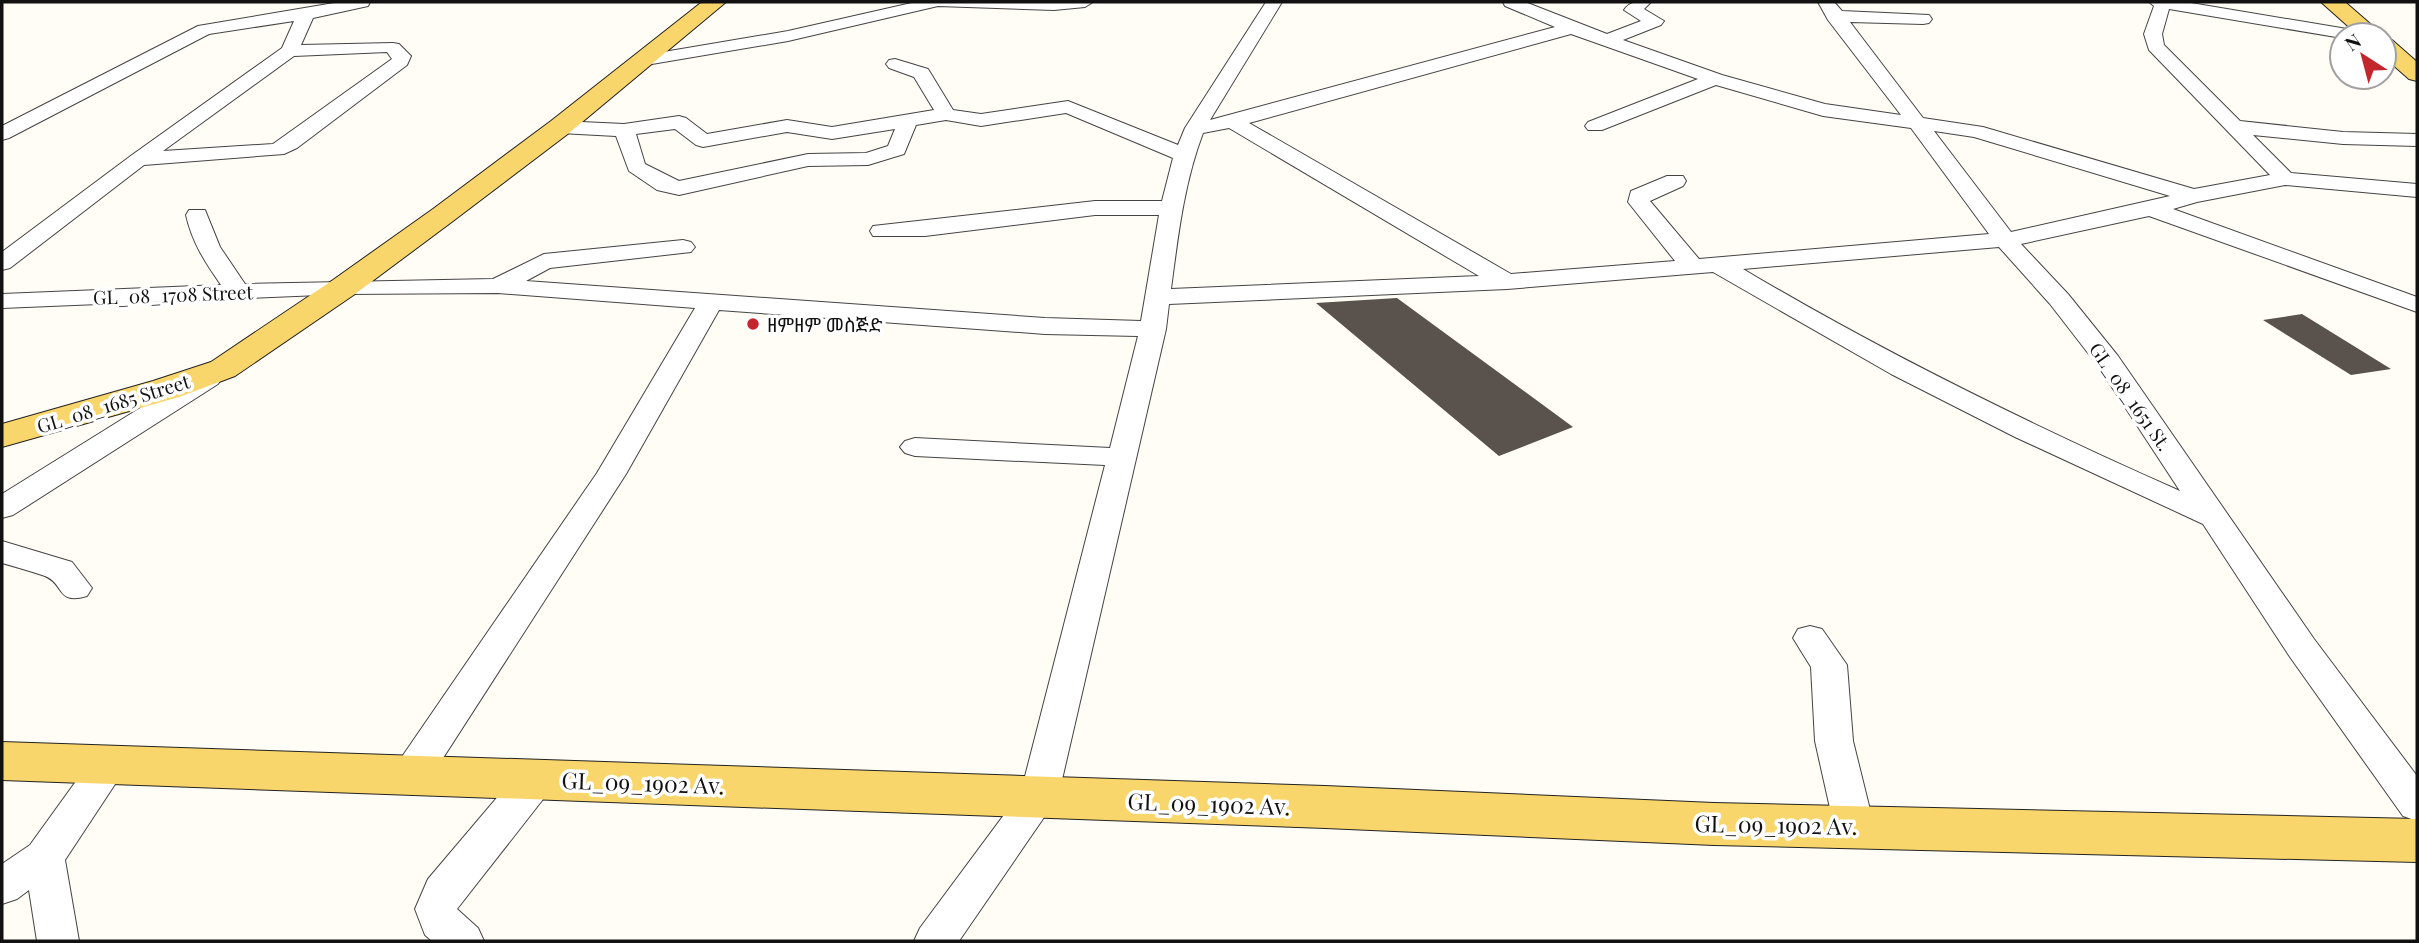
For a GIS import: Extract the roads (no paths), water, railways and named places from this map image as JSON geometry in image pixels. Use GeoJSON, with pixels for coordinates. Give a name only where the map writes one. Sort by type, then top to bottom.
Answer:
{"type":"FeatureCollection","features":[{"type":"Feature","properties":{"kind":"main road","name":"GL_08_1685 Street"},"geometry":{"type":"LineString","coordinates":[[2,436],[166,389],[223,369],[344,287],[560,127],[715,2]]}},
{"type":"Feature","properties":{"kind":"main road"},"geometry":{"type":"LineString","coordinates":[[2332,2],[2355,21]]}},
{"type":"Feature","properties":{"kind":"main road"},"geometry":{"type":"LineString","coordinates":[[2398,57],[2417,74]]}},
{"type":"Feature","properties":{"kind":"main road","name":"GL_09_1902 Av."},"geometry":{"type":"LineString","coordinates":[[2,761],[537,778],[1714,824],[2417,841]]}},
{"type":"Feature","properties":{"kind":"street"},"geometry":{"type":"LineString","coordinates":[[2,135],[204,30],[362,2]]}},
{"type":"Feature","properties":{"kind":"street"},"geometry":{"type":"LineString","coordinates":[[640,61],[808,32],[934,2]]}},
{"type":"Feature","properties":{"kind":"street"},"geometry":{"type":"LineString","coordinates":[[941,2],[1054,5],[1086,2]]}},
{"type":"Feature","properties":{"kind":"street"},"geometry":{"type":"LineString","coordinates":[[935,941],[1039,797],[1063,706],[1155,313],[1171,208],[1184,155],[1195,128],[1274,2]]}},
{"type":"Feature","properties":{"kind":"street"},"geometry":{"type":"LineString","coordinates":[[1511,2],[1606,41],[1715,79],[1822,110],[1976,131],[2193,196]]}},
{"type":"Feature","properties":{"kind":"street"},"geometry":{"type":"LineString","coordinates":[[2157,2],[2328,31]]}},
{"type":"Feature","properties":{"kind":"street"},"geometry":{"type":"LineString","coordinates":[[2163,3],[2153,34],[2155,46],[2285,179]]}},
{"type":"Feature","properties":{"kind":"street"},"geometry":{"type":"LineString","coordinates":[[1606,41],[1655,21],[1632,6]]}},
{"type":"Feature","properties":{"kind":"street"},"geometry":{"type":"LineString","coordinates":[[1830,9],[1923,19]]}},
{"type":"Feature","properties":{"kind":"street","name":"GL_08_1651 St."},"geometry":{"type":"LineString","coordinates":[[1830,9],[2006,240],[2059,299],[2109,362],[2302,648],[2417,805]]}},
{"type":"Feature","properties":{"kind":"street"},"geometry":{"type":"LineString","coordinates":[[2,263],[139,159],[290,51],[306,14]]}},
{"type":"Feature","properties":{"kind":"street"},"geometry":{"type":"LineString","coordinates":[[1195,128],[1232,122],[1573,28]]}},
{"type":"Feature","properties":{"kind":"street"},"geometry":{"type":"LineString","coordinates":[[139,159],[277,150],[290,144],[401,61],[402,56],[393,48],[387,47],[290,51]]}},
{"type":"Feature","properties":{"kind":"street"},"geometry":{"type":"LineString","coordinates":[[895,64],[921,72],[946,114]]}},
{"type":"Feature","properties":{"kind":"street"},"geometry":{"type":"LineString","coordinates":[[1595,126],[1715,79]]}},
{"type":"Feature","properties":{"kind":"street"},"geometry":{"type":"LineString","coordinates":[[560,127],[624,131],[679,122],[703,141],[796,125],[824,134],[946,114],[967,120],[981,120],[1068,107],[1184,155]]}},
{"type":"Feature","properties":{"kind":"street"},"geometry":{"type":"LineString","coordinates":[[624,131],[636,167],[665,185],[679,188],[808,160],[879,157],[897,150],[908,120]]}},
{"type":"Feature","properties":{"kind":"street"},"geometry":{"type":"LineString","coordinates":[[1232,122],[1507,282]]}},
{"type":"Feature","properties":{"kind":"street"},"geometry":{"type":"LineString","coordinates":[[2235,128],[2343,138],[2417,140]]}},
{"type":"Feature","properties":{"kind":"street","name":"GL_08_1708 Street"},"geometry":{"type":"LineString","coordinates":[[2,300],[344,287],[498,286],[1045,326],[1155,313],[2006,240],[2151,209],[2193,196],[2285,179],[2417,191]]}},
{"type":"Feature","properties":{"kind":"street"},"geometry":{"type":"LineString","coordinates":[[1675,181],[1643,192],[1639,196],[1639,202],[1706,266],[1919,380],[2065,451],[2216,518]]}},
{"type":"Feature","properties":{"kind":"street"},"geometry":{"type":"LineString","coordinates":[[881,231],[925,229],[1096,208],[1171,208]]}},
{"type":"Feature","properties":{"kind":"street"},"geometry":{"type":"LineString","coordinates":[[2151,209],[2417,305]]}},
{"type":"Feature","properties":{"kind":"street"},"geometry":{"type":"LineString","coordinates":[[197,215],[203,240],[214,261],[237,291]]}},
{"type":"Feature","properties":{"kind":"street"},"geometry":{"type":"LineString","coordinates":[[498,286],[544,261],[683,247]]}},
{"type":"Feature","properties":{"kind":"street"},"geometry":{"type":"LineString","coordinates":[[411,775],[611,474],[710,303]]}},
{"type":"Feature","properties":{"kind":"street"},"geometry":{"type":"LineString","coordinates":[[2,508],[102,442],[223,369]]}},
{"type":"Feature","properties":{"kind":"street"},"geometry":{"type":"LineString","coordinates":[[915,447],[1121,457]]}},
{"type":"Feature","properties":{"kind":"street"},"geometry":{"type":"LineString","coordinates":[[2,552],[61,570],[75,588]]}},
{"type":"Feature","properties":{"kind":"street"},"geometry":{"type":"LineString","coordinates":[[1810,638],[1829,665],[1834,741],[1854,826]]}},
{"type":"Feature","properties":{"kind":"street"},"geometry":{"type":"LineString","coordinates":[[2,886],[44,858],[108,766]]}},
{"type":"Feature","properties":{"kind":"street"},"geometry":{"type":"LineString","coordinates":[[463,941],[440,922],[436,909],[443,892],[537,778]]}},
{"type":"Feature","properties":{"kind":"street"},"geometry":{"type":"LineString","coordinates":[[44,858],[58,941]]}},
{"type":"Feature","properties":{"kind":"place","name":"ዘምዘም መስጅድ"},"geometry":{"type":"Point","coordinates":[753,324]}}]}
